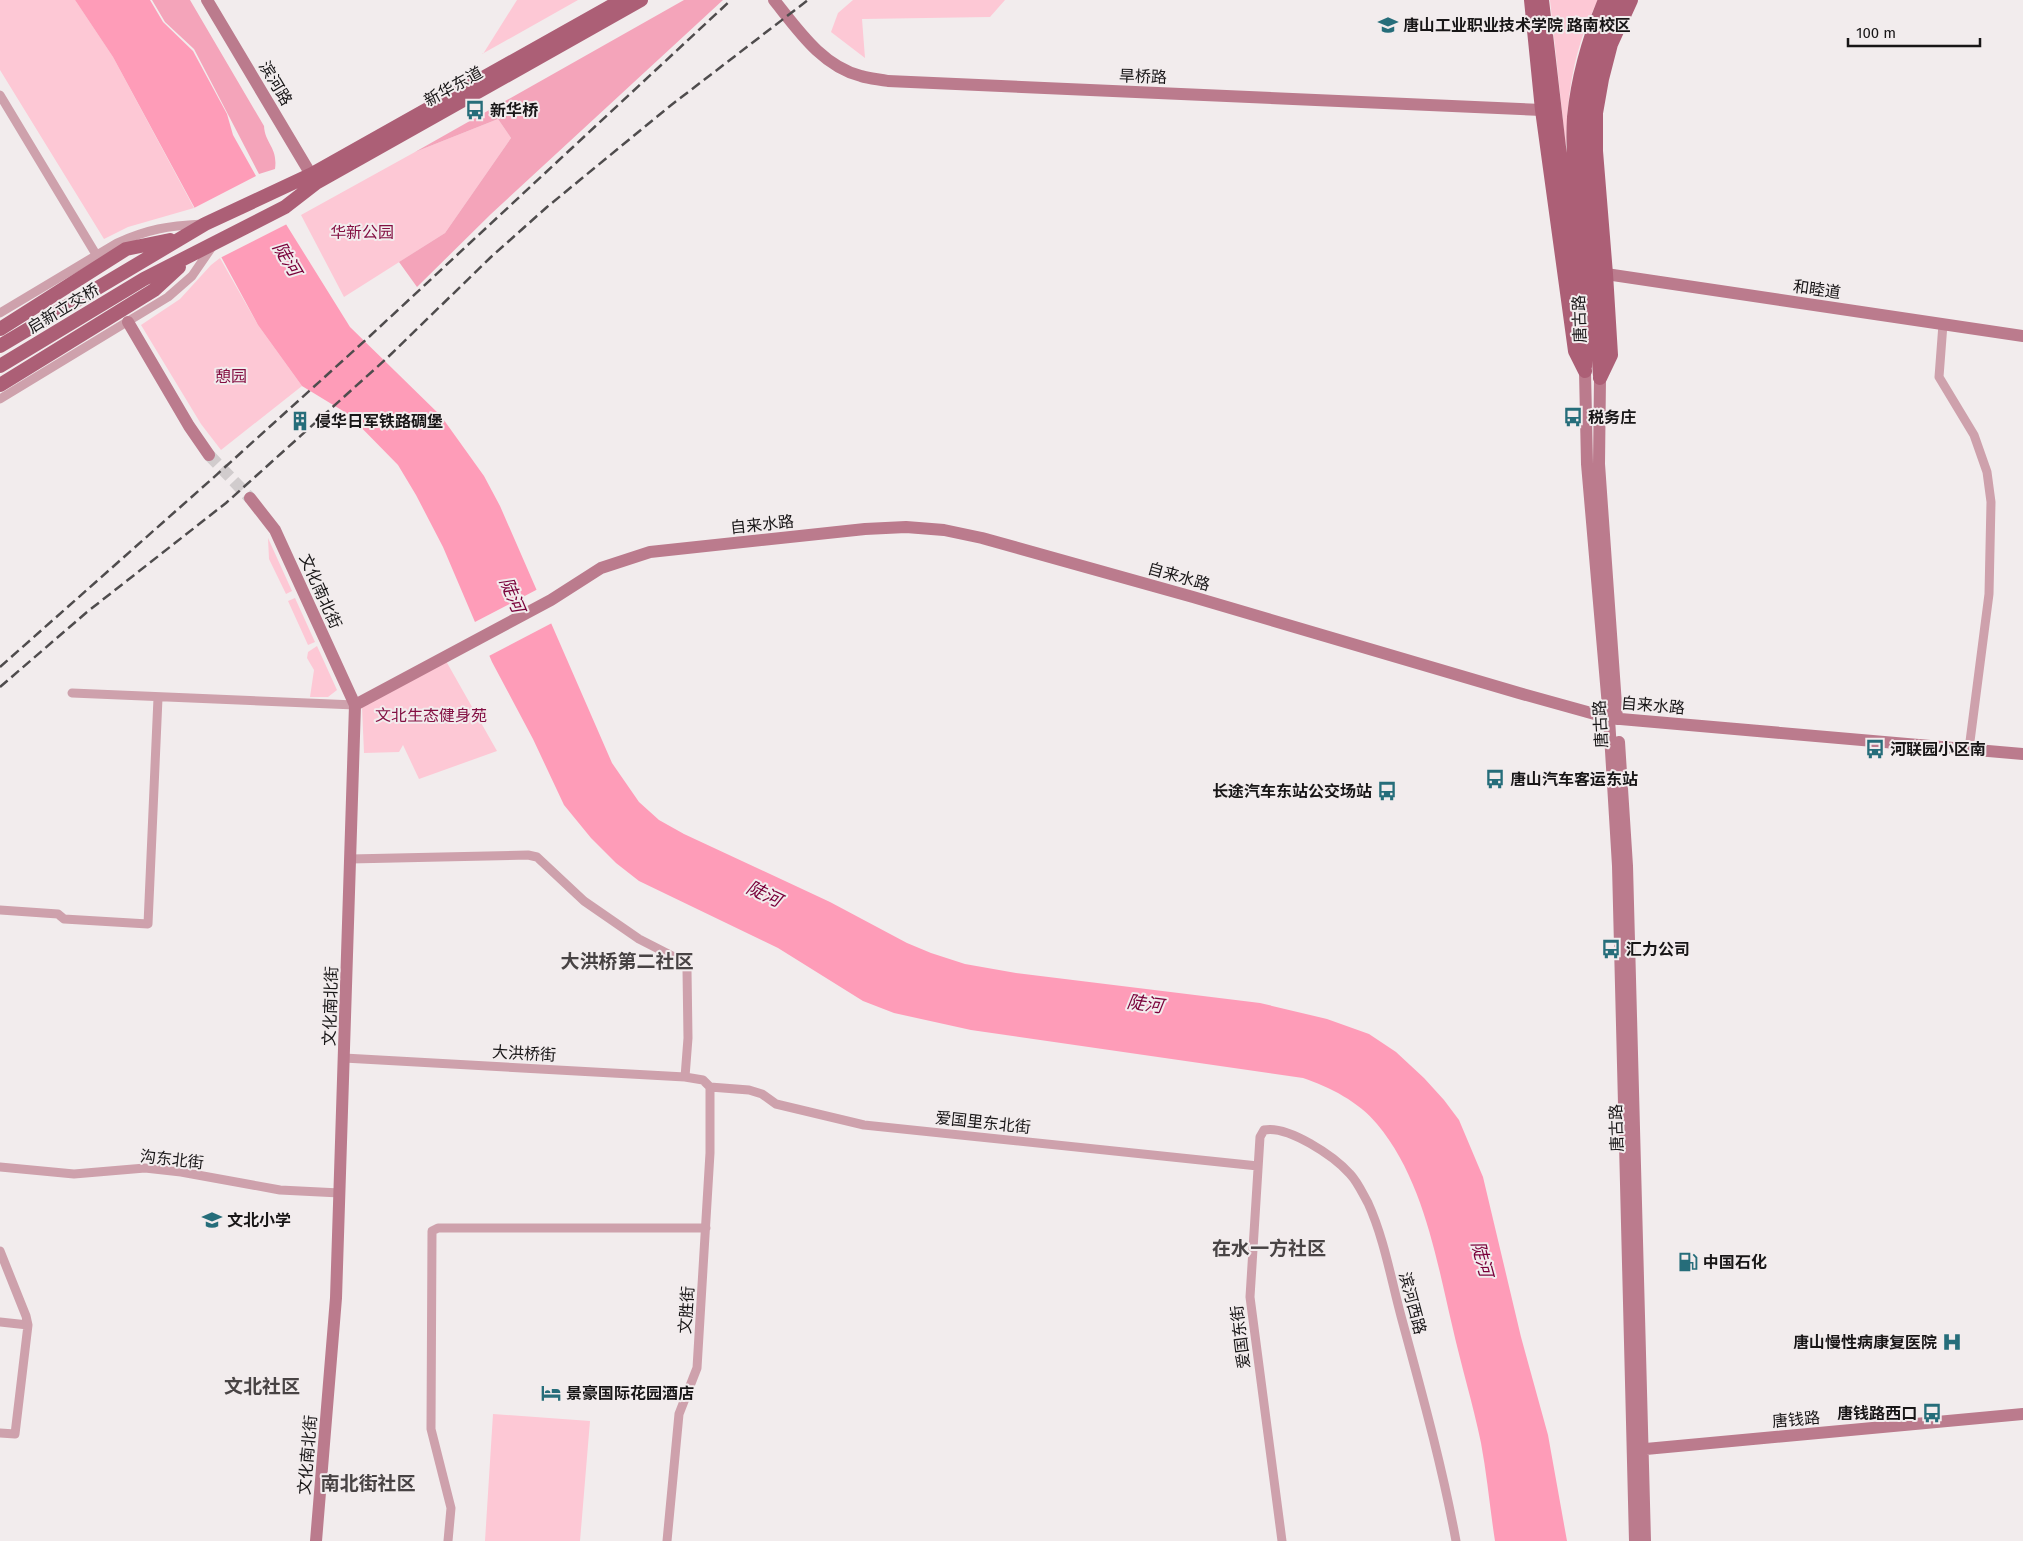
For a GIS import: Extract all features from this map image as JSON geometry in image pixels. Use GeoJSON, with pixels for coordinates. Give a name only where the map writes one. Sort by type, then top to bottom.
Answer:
{"type":"FeatureCollection","features":[{"type":"Feature","properties":{"kind":"main road","name":"新华东道"},"geometry":{"type":"LineString","coordinates":[[215,243],[285,207],[314,178],[622,0]]}},
{"type":"Feature","properties":{"kind":"main road","name":"新华东道"},"geometry":{"type":"LineString","coordinates":[[205,224],[275,190],[314,178],[641,0]]}},
{"type":"Feature","properties":{"kind":"main road"},"geometry":{"type":"LineString","coordinates":[[1531,0],[1542,110],[1575,351],[1585,371]]}},
{"type":"Feature","properties":{"kind":"main road","name":"唐古路"},"geometry":{"type":"LineString","coordinates":[[1542,0],[1600,378]]}},
{"type":"Feature","properties":{"kind":"main road"},"geometry":{"type":"LineString","coordinates":[[1585,371],[1584,266],[1574,154],[1574,118],[1580,73],[1592,31],[1605,0]]}},
{"type":"Feature","properties":{"kind":"main road","name":"唐古路"},"geometry":{"type":"LineString","coordinates":[[1584,266],[1587,182],[1584,136],[1587,101],[1597,45],[1617,0]]}},
{"type":"Feature","properties":{"kind":"main road"},"geometry":{"type":"LineString","coordinates":[[1600,378],[1611,355],[1596,151],[1596,113],[1611,44],[1631,0]]}},
{"type":"Feature","properties":{"kind":"main road"},"geometry":{"type":"LineString","coordinates":[[180,238],[205,224]]}},
{"type":"Feature","properties":{"kind":"main road","name":"启新立交桥"},"geometry":{"type":"LineString","coordinates":[[0,329],[126,249],[180,238]]}},
{"type":"Feature","properties":{"kind":"main road","name":"启新立交桥"},"geometry":{"type":"LineString","coordinates":[[0,346],[180,238]]}},
{"type":"Feature","properties":{"kind":"main road"},"geometry":{"type":"LineString","coordinates":[[192,255],[215,243]]}},
{"type":"Feature","properties":{"kind":"main road","name":"启新立交桥"},"geometry":{"type":"LineString","coordinates":[[0,366],[144,280],[192,255]]}},
{"type":"Feature","properties":{"kind":"main road","name":"启新立交桥"},"geometry":{"type":"LineString","coordinates":[[0,385],[154,290],[192,255]]}},
{"type":"Feature","properties":{"kind":"street","name":"滨河路"},"geometry":{"type":"LineString","coordinates":[[207,0],[314,178]]}},
{"type":"Feature","properties":{"kind":"street","name":"旱桥路"},"geometry":{"type":"LineString","coordinates":[[774,0],[805,39],[837,66],[860,76],[888,81],[1542,110]]}},
{"type":"Feature","properties":{"kind":"street"},"geometry":{"type":"LineString","coordinates":[[0,95],[97,256]]}},
{"type":"Feature","properties":{"kind":"street"},"geometry":{"type":"LineString","coordinates":[[0,313],[117,243],[136,234],[165,226],[205,224]]}},
{"type":"Feature","properties":{"kind":"street"},"geometry":{"type":"LineString","coordinates":[[0,399],[168,297],[192,276],[215,243]]}},
{"type":"Feature","properties":{"kind":"street","name":"和睦道"},"geometry":{"type":"LineString","coordinates":[[1606,274],[2023,336]]}},
{"type":"Feature","properties":{"kind":"street"},"geometry":{"type":"LineString","coordinates":[[128,322],[189,426],[209,455]]}},
{"type":"Feature","properties":{"kind":"street"},"geometry":{"type":"LineString","coordinates":[[1943,324],[1939,377],[1974,435],[1987,472],[1991,502],[1988,594],[1969,749]]}},
{"type":"Feature","properties":{"kind":"street","name":"唐古路"},"geometry":{"type":"LineString","coordinates":[[1585,371],[1587,464],[1627,875],[1637,1450],[1635,1541]]}},
{"type":"Feature","properties":{"kind":"street","name":"唐古路"},"geometry":{"type":"LineString","coordinates":[[1600,378],[1599,464],[1613,718]]}},
{"type":"Feature","properties":{"kind":"street","name":"文化南北街"},"geometry":{"type":"LineString","coordinates":[[250,498],[275,530],[355,705],[336,1298],[316,1541]]}},
{"type":"Feature","properties":{"kind":"street","name":"自来水路"},"geometry":{"type":"LineString","coordinates":[[355,705],[551,600],[601,568],[650,552],[865,528],[906,527],[944,530],[982,538],[1194,596],[1519,693],[1613,718],[2023,754]]}},
{"type":"Feature","properties":{"kind":"street"},"geometry":{"type":"LineString","coordinates":[[72,693],[355,705]]}},
{"type":"Feature","properties":{"kind":"street"},"geometry":{"type":"LineString","coordinates":[[0,910],[58,914],[64,919],[148,924],[158,698]]}},
{"type":"Feature","properties":{"kind":"street"},"geometry":{"type":"LineString","coordinates":[[350,859],[528,855],[537,857],[584,901],[639,939],[684,962],[687,970],[688,1038],[685,1077]]}},
{"type":"Feature","properties":{"kind":"street","name":"大洪桥街"},"geometry":{"type":"LineString","coordinates":[[344,1058],[685,1077],[703,1080],[710,1086]]}},
{"type":"Feature","properties":{"kind":"street","name":"爱国里东北街"},"geometry":{"type":"LineString","coordinates":[[710,1086],[749,1090],[762,1094],[776,1104],[864,1125],[1258,1166]]}},
{"type":"Feature","properties":{"kind":"street","name":"文胜街"},"geometry":{"type":"LineString","coordinates":[[666,1541],[679,1414],[697,1368],[710,1154],[710,1086]]}},
{"type":"Feature","properties":{"kind":"street","name":"滨河西路"},"geometry":{"type":"LineString","coordinates":[[1264,1130],[1273,1128],[1304,1140],[1330,1156],[1351,1174],[1367,1202],[1376,1222],[1411,1354],[1450,1506],[1456,1541]]}},
{"type":"Feature","properties":{"kind":"street","name":"爱国东街"},"geometry":{"type":"LineString","coordinates":[[1264,1130],[1260,1137],[1250,1297],[1282,1541]]}},
{"type":"Feature","properties":{"kind":"street","name":"沟东北街"},"geometry":{"type":"LineString","coordinates":[[0,1167],[74,1174],[145,1168],[181,1172],[280,1190],[340,1193]]}},
{"type":"Feature","properties":{"kind":"street"},"geometry":{"type":"LineString","coordinates":[[448,1541],[450,1508],[431,1429],[432,1231],[438,1228],[706,1228]]}},
{"type":"Feature","properties":{"kind":"street"},"geometry":{"type":"LineString","coordinates":[[0,1251],[28,1325],[16,1434],[0,1433]]}},
{"type":"Feature","properties":{"kind":"street"},"geometry":{"type":"LineString","coordinates":[[0,1322],[28,1325]]}},
{"type":"Feature","properties":{"kind":"street","name":"唐钱路"},"geometry":{"type":"LineString","coordinates":[[1637,1450],[2023,1414]]}},
{"type":"Feature","properties":{"kind":"street","name":"唐古路"},"geometry":{"type":"LineString","coordinates":[[1637,1450],[1646,1541]]}},
{"type":"Feature","properties":{"kind":"green space"},"geometry":{"type":"Polygon","coordinates":[[[0,0],[75,0],[113,57],[194,208],[128,227],[104,239],[0,70],[0,0]]]}},
{"type":"Feature","properties":{"kind":"green space"},"geometry":{"type":"Polygon","coordinates":[[[517,0],[578,0],[484,53],[517,0]]]}},
{"type":"Feature","properties":{"kind":"green space"},"geometry":{"type":"Polygon","coordinates":[[[853,0],[1005,0],[990,17],[862,19],[865,58],[831,32],[838,13],[853,0]]]}},
{"type":"Feature","properties":{"kind":"green space"},"geometry":{"type":"Polygon","coordinates":[[[1550,0],[1598,0],[1589,18],[1577,54],[1570,91],[1566,149],[1550,0]]]}},
{"type":"Feature","properties":{"kind":"green space","name":"华新公园"},"geometry":{"type":"Polygon","coordinates":[[[498,119],[511,138],[445,233],[344,297],[301,215],[415,152],[498,119]]]}},
{"type":"Feature","properties":{"kind":"green space","name":"憩园"},"geometry":{"type":"Polygon","coordinates":[[[220,258],[258,325],[302,386],[221,450],[201,424],[141,325],[180,299],[211,265],[220,258]]]}},
{"type":"Feature","properties":{"kind":"green space"},"geometry":{"type":"Polygon","coordinates":[[[268,538],[292,591],[286,594],[269,559],[268,538]]]}},
{"type":"Feature","properties":{"kind":"green space"},"geometry":{"type":"Polygon","coordinates":[[[295,598],[315,642],[308,645],[288,601],[295,598]]]}},
{"type":"Feature","properties":{"kind":"green space"},"geometry":{"type":"Polygon","coordinates":[[[317,646],[337,690],[328,697],[310,697],[314,670],[307,658],[308,652],[317,646]]]}},
{"type":"Feature","properties":{"kind":"green space","name":"文北生态健身苑"},"geometry":{"type":"Polygon","coordinates":[[[446,661],[497,751],[419,779],[403,745],[399,752],[364,753],[362,707],[446,661]]]}},
{"type":"Feature","properties":{"kind":"green space"},"geometry":{"type":"Polygon","coordinates":[[[493,1414],[590,1421],[580,1541],[485,1541],[493,1414]]]}},
{"type":"Feature","properties":{"kind":"shaded area"},"geometry":{"type":"Polygon","coordinates":[[[152,0],[190,0],[264,126],[275,156],[275,169],[259,174],[194,49],[165,22],[152,0]]]}},
{"type":"Feature","properties":{"kind":"shaded area"},"geometry":{"type":"Polygon","coordinates":[[[684,0],[723,0],[491,214],[417,287],[399,262],[445,233],[511,138],[498,119],[415,152],[684,0]]]}},
{"type":"Feature","properties":{"kind":"water","name":"陡河"},"geometry":{"type":"Polygon","coordinates":[[[75,0],[150,0],[163,22],[193,51],[227,114],[233,135],[256,176],[350,327],[441,416],[484,476],[500,506],[612,763],[639,802],[659,820],[684,834],[830,902],[907,943],[931,953],[965,964],[1016,973],[1260,1003],[1327,1019],[1369,1034],[1396,1052],[1424,1078],[1459,1120],[1483,1177],[1521,1337],[1548,1435],[1567,1541],[1495,1541],[1481,1443],[1426,1220],[1406,1169],[1393,1146],[1370,1116],[1353,1102],[1334,1091],[1303,1078],[971,1030],[894,1013],[863,1001],[778,948],[639,881],[616,863],[591,838],[564,805],[533,739],[492,662],[443,547],[398,465],[348,414],[302,386],[258,325],[113,57],[75,0]]]}},
{"type":"Feature","properties":{"kind":"pier"},"geometry":{"type":"Polygon","coordinates":[[[258,175],[289,223],[220,258],[194,208],[258,175]]]}},
{"type":"Feature","properties":{"kind":"pier"},"geometry":{"type":"Polygon","coordinates":[[[538,589],[552,623],[487,657],[473,623],[538,589]]]}},
{"type":"Feature","properties":{"kind":"tunnel"},"geometry":{"type":"LineString","coordinates":[[209,455],[250,498]]}},
{"type":"Feature","properties":{"kind":"railway"},"geometry":{"type":"LineString","coordinates":[[0,667],[370,336],[731,0]]}},
{"type":"Feature","properties":{"kind":"railway"},"geometry":{"type":"LineString","coordinates":[[0,687],[87,612],[226,503],[386,359],[491,257],[547,207],[670,106],[808,0]]}},
{"type":"Feature","properties":{"kind":"place","name":"唐山工业职业技术学院 路南校区"},"geometry":{"type":"Point","coordinates":[1388,25]}},
{"type":"Feature","properties":{"kind":"place","name":"新华桥"},"geometry":{"type":"Point","coordinates":[475,110]}},
{"type":"Feature","properties":{"kind":"place","name":"税务庄"},"geometry":{"type":"Point","coordinates":[1573,417]}},
{"type":"Feature","properties":{"kind":"place","name":"侵华日军铁路碉堡"},"geometry":{"type":"Point","coordinates":[300,421]}},
{"type":"Feature","properties":{"kind":"place","name":"河联园小区南"},"geometry":{"type":"Point","coordinates":[1875,749]}},
{"type":"Feature","properties":{"kind":"place","name":"唐山汽车客运东站"},"geometry":{"type":"Point","coordinates":[1495,779]}},
{"type":"Feature","properties":{"kind":"place","name":"长途汽车东站公交场站"},"geometry":{"type":"Point","coordinates":[1387,791]}},
{"type":"Feature","properties":{"kind":"place","name":"汇力公司"},"geometry":{"type":"Point","coordinates":[1611,949]}},
{"type":"Feature","properties":{"kind":"place","name":"文北小学"},"geometry":{"type":"Point","coordinates":[212,1220]}},
{"type":"Feature","properties":{"kind":"place","name":"中国石化"},"geometry":{"type":"Point","coordinates":[1688,1262]}},
{"type":"Feature","properties":{"kind":"place","name":"唐山慢性病康复医院"},"geometry":{"type":"Point","coordinates":[1952,1342]}},
{"type":"Feature","properties":{"kind":"place","name":"景豪国际花园酒店"},"geometry":{"type":"Point","coordinates":[551,1393]}},
{"type":"Feature","properties":{"kind":"place","name":"唐钱路西口"},"geometry":{"type":"Point","coordinates":[1932,1413]}},
{"type":"Feature","properties":{"kind":"district","name":"大洪桥第二社区"},"geometry":{"type":"Point","coordinates":[627,961]}},
{"type":"Feature","properties":{"kind":"district","name":"在水一方社区"},"geometry":{"type":"Point","coordinates":[1269,1248]}},
{"type":"Feature","properties":{"kind":"district","name":"文北社区"},"geometry":{"type":"Point","coordinates":[262,1386]}},
{"type":"Feature","properties":{"kind":"district","name":"南北街社区"},"geometry":{"type":"Point","coordinates":[368,1483]}}]}
